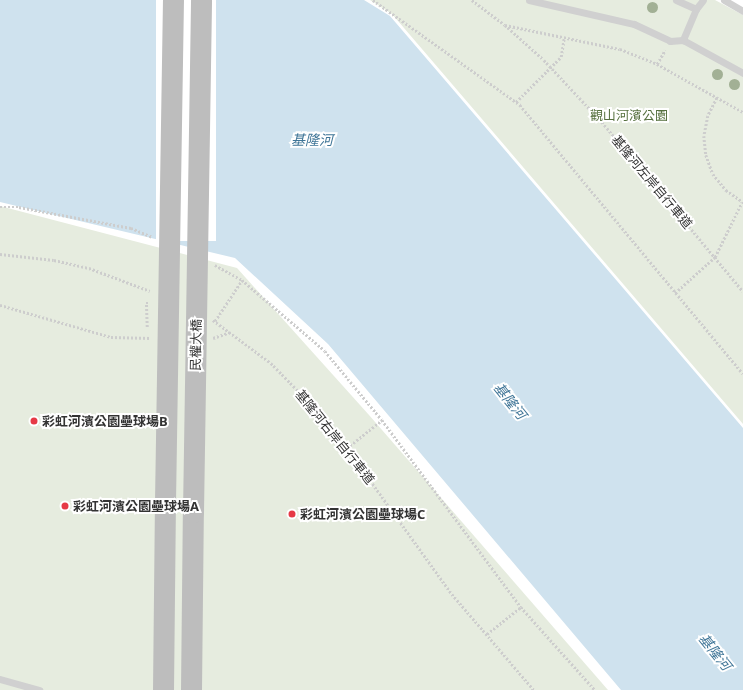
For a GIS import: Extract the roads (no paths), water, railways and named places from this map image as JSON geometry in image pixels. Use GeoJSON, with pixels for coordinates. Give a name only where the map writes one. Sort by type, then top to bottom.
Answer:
{"type":"FeatureCollection","features":[{"type":"Feature","properties":{"kind":"main road"},"geometry":{"type":"LineString","coordinates":[[163,690],[173,0]]}},
{"type":"Feature","properties":{"kind":"main road","name":"民權大橋"},"geometry":{"type":"LineString","coordinates":[[191,690],[201,0]]}},
{"type":"Feature","properties":{"kind":"lane"},"geometry":{"type":"LineString","coordinates":[[530,0],[634,24],[670,41],[684,40],[743,73]]}},
{"type":"Feature","properties":{"kind":"lane"},"geometry":{"type":"LineString","coordinates":[[676,0],[696,9]]}},
{"type":"Feature","properties":{"kind":"lane"},"geometry":{"type":"LineString","coordinates":[[684,40],[696,9],[703,0]]}},
{"type":"Feature","properties":{"kind":"lane"},"geometry":{"type":"LineString","coordinates":[[724,0],[743,11]]}},
{"type":"Feature","properties":{"kind":"lane"},"geometry":{"type":"LineString","coordinates":[[0,679],[39,690]]}},
{"type":"Feature","properties":{"kind":"water","name":"基隆河"},"geometry":{"type":"Polygon","coordinates":[[[0,0],[364,0],[390,16],[743,428],[743,690],[621,690],[328,344],[235,258],[0,202],[0,0]]]}},
{"type":"Feature","properties":{"kind":"place","name":"彩虹河濱公園壘球場B"},"geometry":{"type":"Point","coordinates":[34,421]}},
{"type":"Feature","properties":{"kind":"place","name":"彩虹河濱公園壘球場A"},"geometry":{"type":"Point","coordinates":[65,506]}},
{"type":"Feature","properties":{"kind":"place","name":"彩虹河濱公園壘球場C"},"geometry":{"type":"Point","coordinates":[292,514]}},
{"type":"Feature","properties":{"kind":"park label","name":"觀山河濱公園"},"geometry":{"type":"Point","coordinates":[629,115]}}]}
